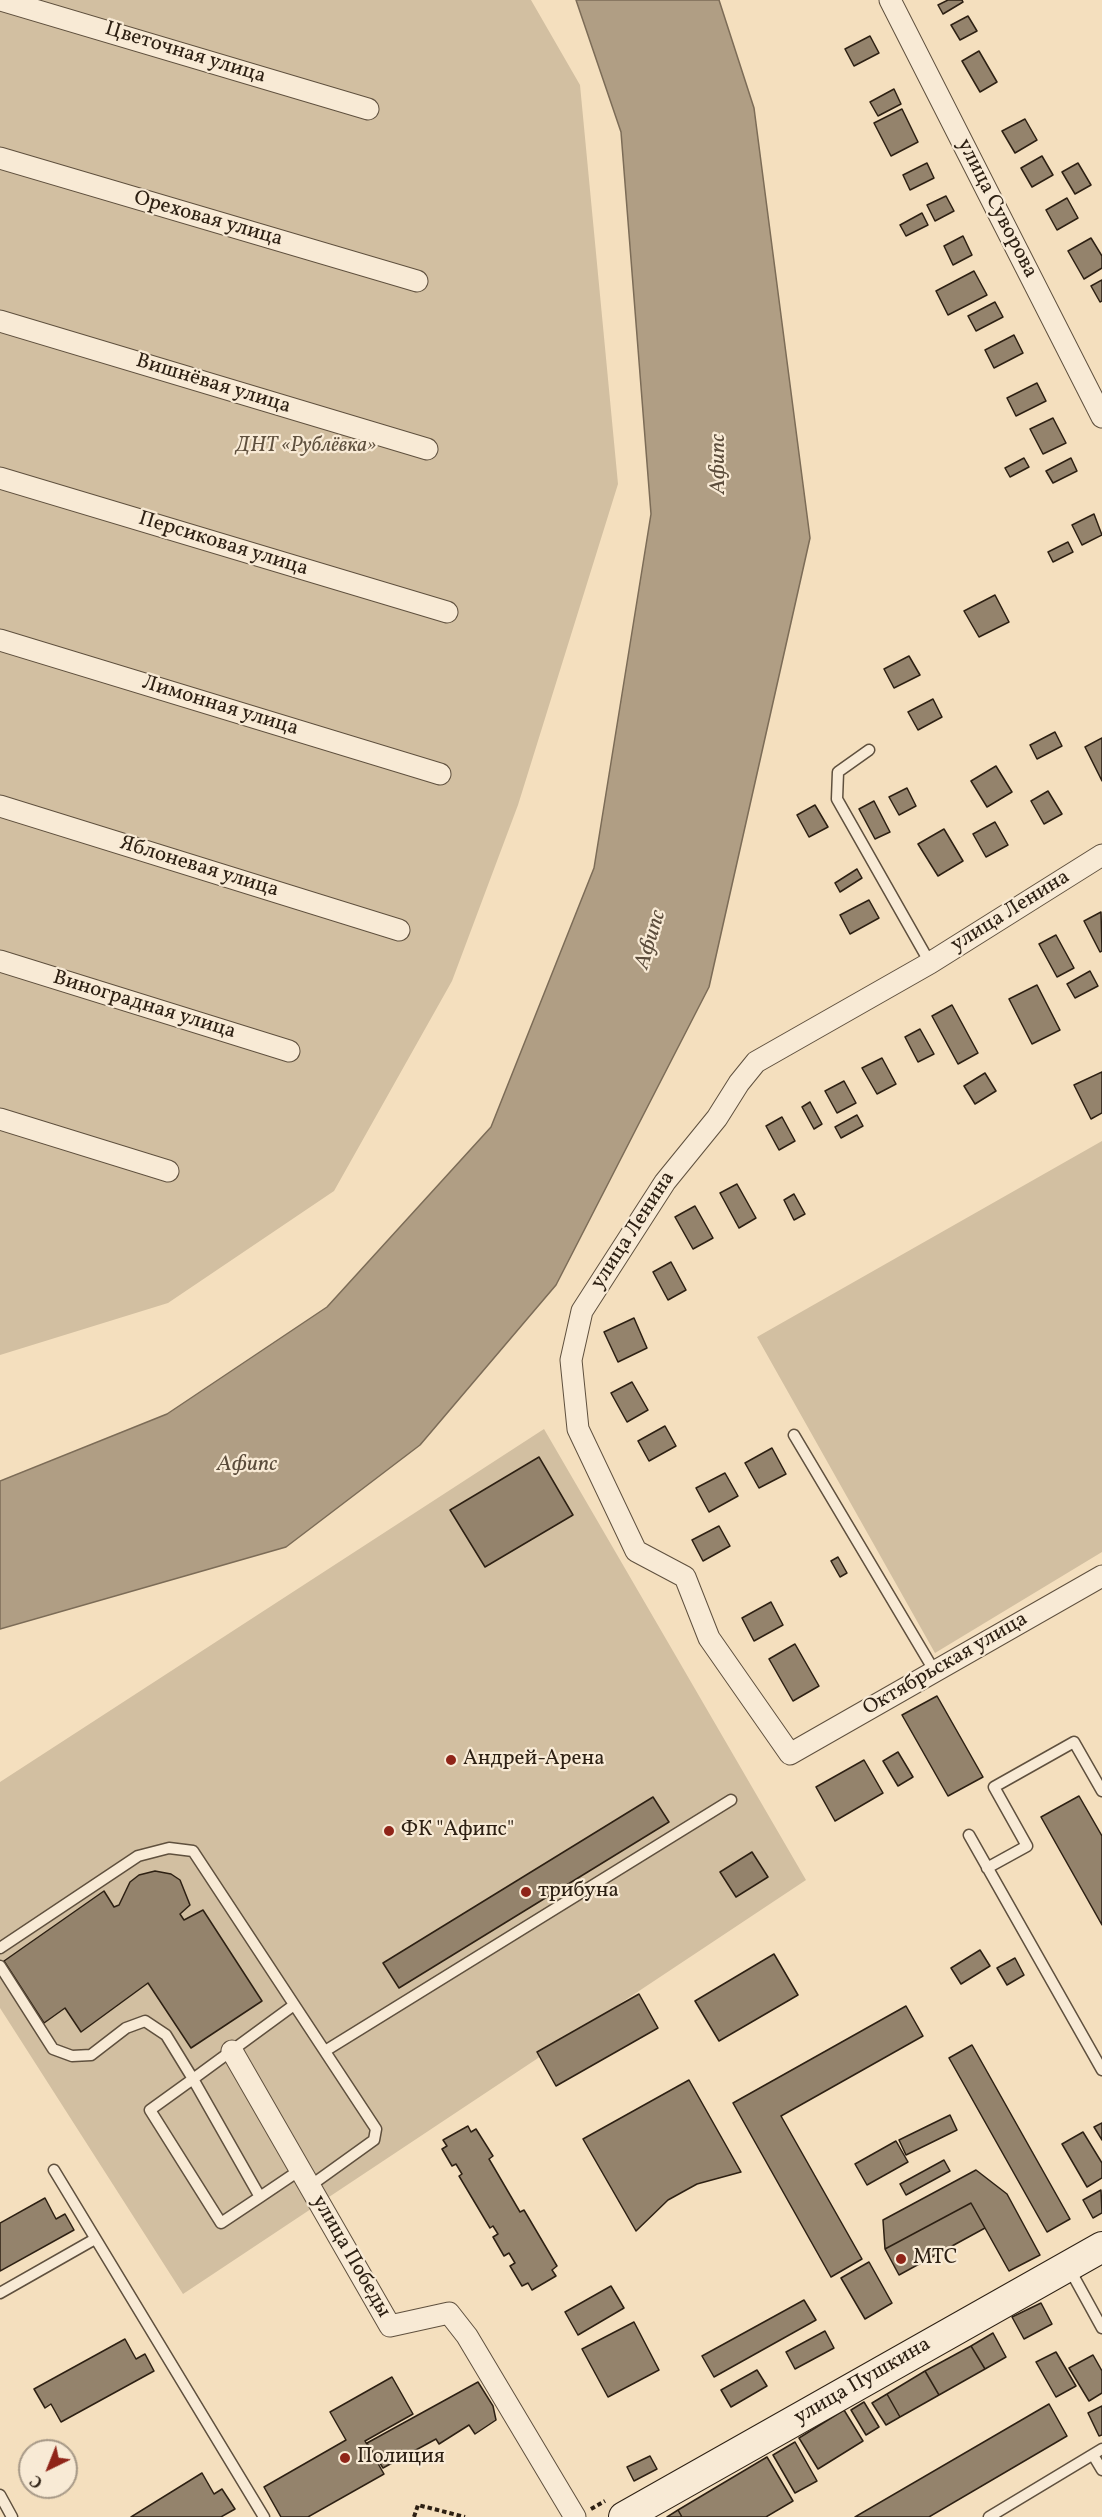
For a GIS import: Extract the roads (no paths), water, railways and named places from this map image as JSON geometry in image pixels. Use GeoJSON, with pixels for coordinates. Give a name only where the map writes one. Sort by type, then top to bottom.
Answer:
{"type":"FeatureCollection","features":[{"type":"Feature","properties":{"kind":"street","name":"Цветочная улица"},"geometry":{"type":"LineString","coordinates":[[1,0],[368,109]]}},
{"type":"Feature","properties":{"kind":"street","name":"улица Суворова"},"geometry":{"type":"LineString","coordinates":[[890,0],[1102,417]]}},
{"type":"Feature","properties":{"kind":"street","name":"Ореховая улица"},"geometry":{"type":"LineString","coordinates":[[0,158],[417,281]]}},
{"type":"Feature","properties":{"kind":"street","name":"Вишнёвая улица"},"geometry":{"type":"LineString","coordinates":[[0,321],[427,449]]}},
{"type":"Feature","properties":{"kind":"street","name":"Персиковая улица"},"geometry":{"type":"LineString","coordinates":[[0,477],[447,612]]}},
{"type":"Feature","properties":{"kind":"street","name":"Лимонная улица"},"geometry":{"type":"LineString","coordinates":[[0,640],[440,774]]}},
{"type":"Feature","properties":{"kind":"street","name":"Яблоневая улица"},"geometry":{"type":"LineString","coordinates":[[0,806],[399,930]]}},
{"type":"Feature","properties":{"kind":"street","name":"улица Ленина"},"geometry":{"type":"LineString","coordinates":[[789,1754],[709,1638],[685,1577],[636,1551],[578,1429],[572,1360],[582,1311],[664,1182],[717,1118],[739,1083],[756,1062],[930,963],[1102,855]]}},
{"type":"Feature","properties":{"kind":"street","name":"Виноградная улица"},"geometry":{"type":"LineString","coordinates":[[0,961],[289,1051]]}},
{"type":"Feature","properties":{"kind":"street"},"geometry":{"type":"LineString","coordinates":[[0,1119],[168,1171]]}},
{"type":"Feature","properties":{"kind":"street","name":"Октябрьская улица"},"geometry":{"type":"LineString","coordinates":[[789,1754],[1102,1576]]}},
{"type":"Feature","properties":{"kind":"street","name":"улица Победы"},"geometry":{"type":"LineString","coordinates":[[232,2051],[390,2326],[449,2313],[467,2336],[580,2514]]}},
{"type":"Feature","properties":{"kind":"street","name":"улица Пушкина"},"geometry":{"type":"LineString","coordinates":[[619,2507],[1102,2247]]}},
{"type":"Feature","properties":{"kind":"lane"},"geometry":{"type":"LineString","coordinates":[[869,750],[838,772],[837,799],[930,963]]}},
{"type":"Feature","properties":{"kind":"lane"},"geometry":{"type":"LineString","coordinates":[[794,1435],[936,1672]]}},
{"type":"Feature","properties":{"kind":"lane"},"geometry":{"type":"LineString","coordinates":[[987,1868],[1027,1846],[994,1787],[1074,1742],[1102,1791]]}},
{"type":"Feature","properties":{"kind":"lane"},"geometry":{"type":"LineString","coordinates":[[325,2052],[731,1800]]}},
{"type":"Feature","properties":{"kind":"lane"},"geometry":{"type":"LineString","coordinates":[[969,1834],[1102,2070]]}},
{"type":"Feature","properties":{"kind":"lane"},"geometry":{"type":"LineString","coordinates":[[0,1948],[138,1856],[169,1848],[193,1851],[376,2128],[374,2140],[305,2178],[260,2197],[221,2223],[150,2110],[294,2005]]}},
{"type":"Feature","properties":{"kind":"lane"},"geometry":{"type":"LineString","coordinates":[[0,1966],[53,2049],[72,2056],[91,2055],[126,2028],[145,2021],[166,2036],[260,2197]]}},
{"type":"Feature","properties":{"kind":"lane"},"geometry":{"type":"LineString","coordinates":[[54,2170],[264,2517]]}},
{"type":"Feature","properties":{"kind":"lane"},"geometry":{"type":"LineString","coordinates":[[0,2293],[95,2239]]}},
{"type":"Feature","properties":{"kind":"lane"},"geometry":{"type":"LineString","coordinates":[[1068,2266],[1102,2328]]}},
{"type":"Feature","properties":{"kind":"lane"},"geometry":{"type":"LineString","coordinates":[[989,2517],[1098,2452],[1102,2470]]}},
{"type":"Feature","properties":{"kind":"lane"},"geometry":{"type":"LineString","coordinates":[[0,2495],[12,2517]]}},
{"type":"Feature","properties":{"kind":"water","name":"Афипс"},"geometry":{"type":"Polygon","coordinates":[[[576,0],[719,0],[754,108],[810,538],[709,987],[556,1285],[420,1445],[286,1547],[0,1629],[0,1481],[167,1414],[327,1307],[491,1127],[594,868],[651,514],[621,132],[576,0]]]}},
{"type":"Feature","properties":{"kind":"place","name":"Андрей-Арена"},"geometry":{"type":"Point","coordinates":[451,1760]}},
{"type":"Feature","properties":{"kind":"place","name":"ФК \"Афипс\""},"geometry":{"type":"Point","coordinates":[389,1831]}},
{"type":"Feature","properties":{"kind":"place","name":"трибуна"},"geometry":{"type":"Point","coordinates":[526,1892]}},
{"type":"Feature","properties":{"kind":"place","name":"МТС"},"geometry":{"type":"Point","coordinates":[901,2259]}},
{"type":"Feature","properties":{"kind":"place","name":"Полиция"},"geometry":{"type":"Point","coordinates":[345,2458]}},
{"type":"Feature","properties":{"kind":"park label","name":"ДНТ «Рублёвка»"},"geometry":{"type":"Point","coordinates":[306,447]}}]}
